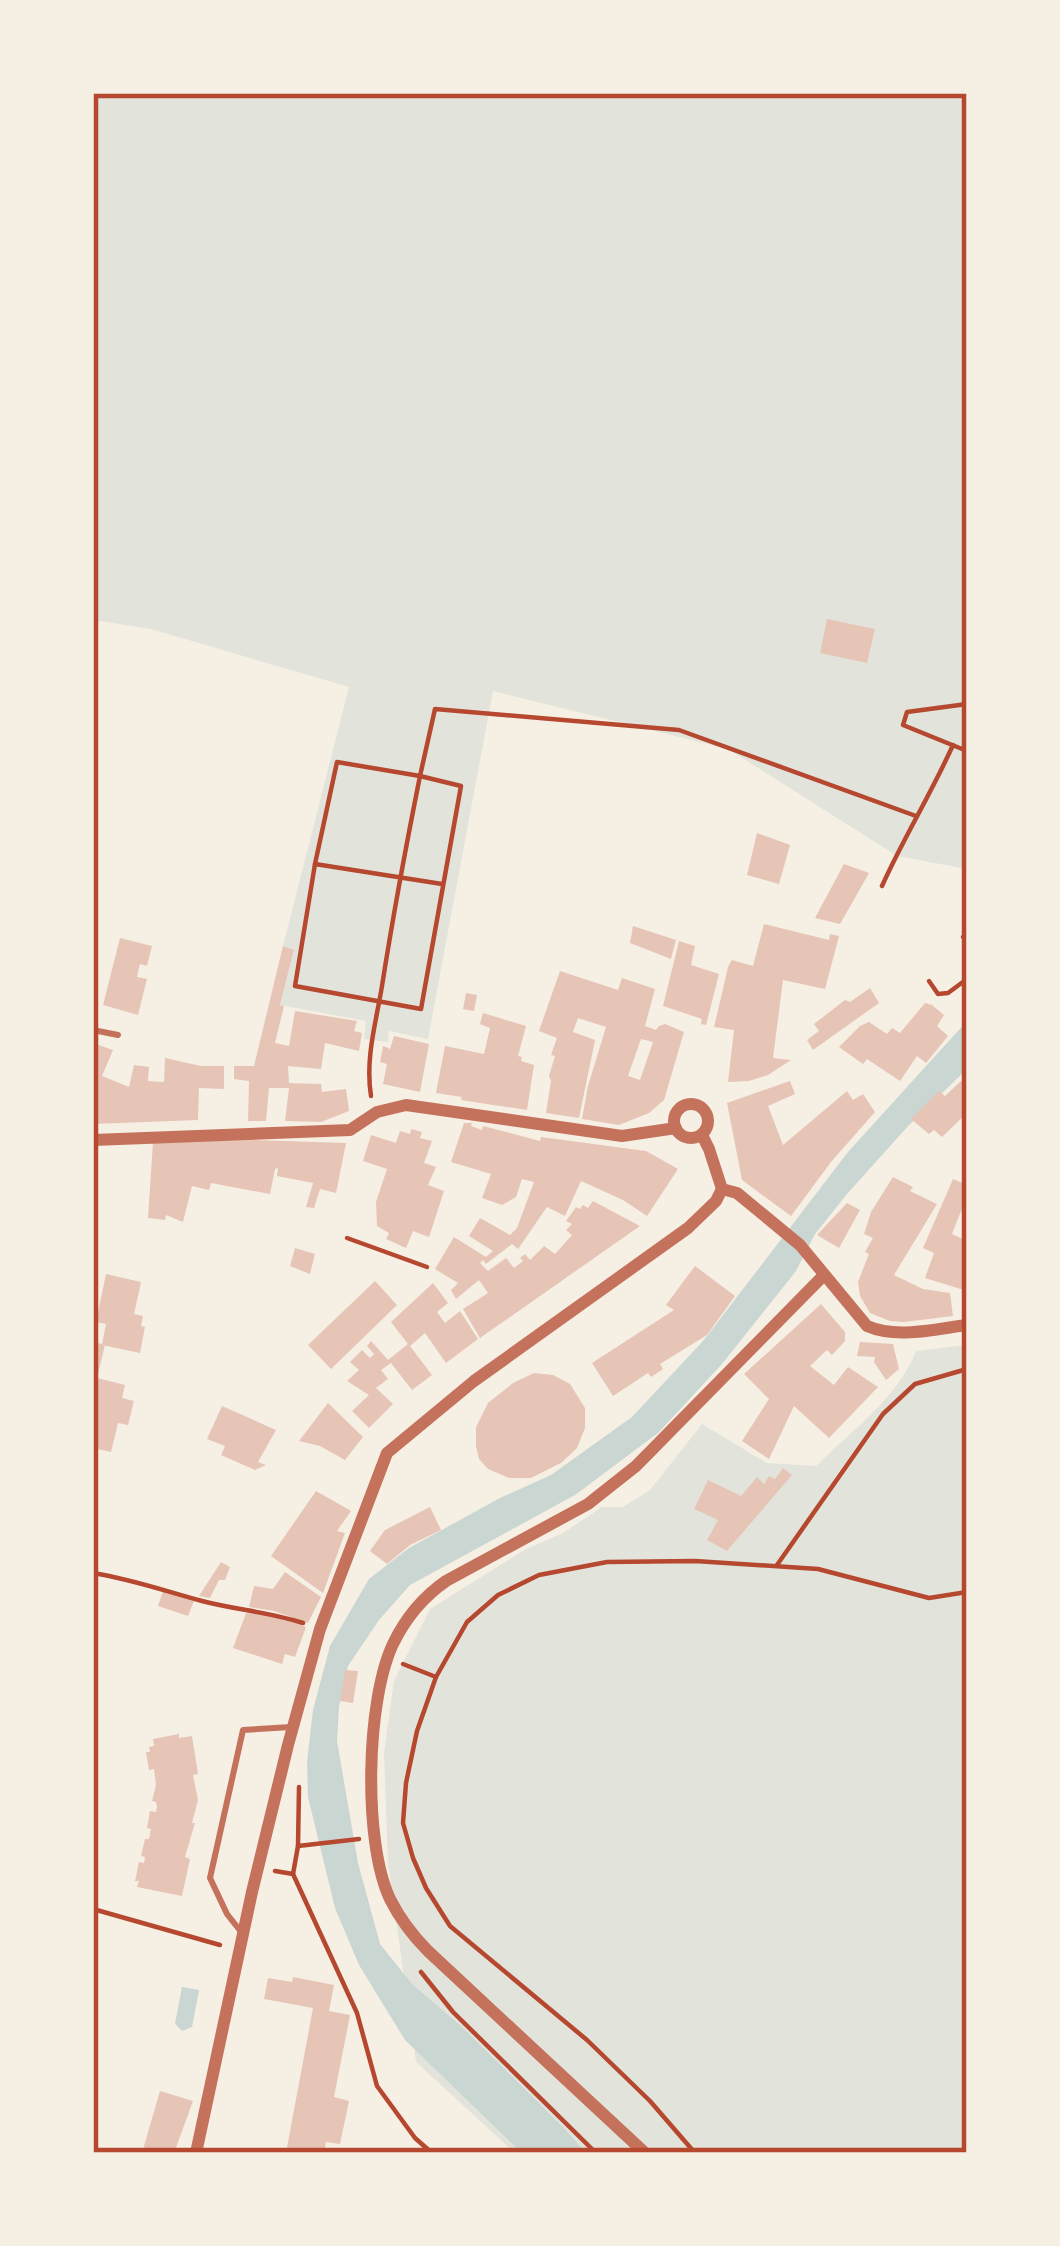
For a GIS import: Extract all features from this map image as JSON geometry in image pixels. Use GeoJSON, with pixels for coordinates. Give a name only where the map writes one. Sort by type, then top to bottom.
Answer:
{"type":"FeatureCollection","features":[{"type":"Feature","properties":{"kind":"street"},"geometry":{"type":"LineString","coordinates":[[93,1140],[350,1130],[377,1112],[406,1105],[622,1136],[676,1128]]}},
{"type":"Feature","properties":{"kind":"street"},"geometry":{"type":"LineString","coordinates":[[698,1106],[707,1117],[701,1135],[687,1138],[676,1128],[679,1109],[698,1106]]}},
{"type":"Feature","properties":{"kind":"street"},"geometry":{"type":"LineString","coordinates":[[196,2153],[258,1869],[320,1629],[387,1453],[474,1381],[688,1228],[716,1201],[722,1189],[701,1135]]}},
{"type":"Feature","properties":{"kind":"street"},"geometry":{"type":"LineString","coordinates":[[722,1189],[736,1193],[780,1228],[808,1254],[858,1318],[878,1331],[967,1325]]}},
{"type":"Feature","properties":{"kind":"street"},"geometry":{"type":"LineString","coordinates":[[645,2153],[428,1952],[388,1895],[375,1836],[370,1767],[386,1659],[430,1592],[588,1504],[636,1466],[824,1275]]}},
{"type":"Feature","properties":{"kind":"lane"},"geometry":{"type":"LineString","coordinates":[[93,1030],[118,1035]]}},
{"type":"Feature","properties":{"kind":"lane"},"geometry":{"type":"LineString","coordinates":[[243,1934],[210,1879],[243,1730],[294,1726]]}},
{"type":"Feature","properties":{"kind":"path"},"geometry":{"type":"LineString","coordinates":[[967,704],[907,712],[903,725],[967,751]]}},
{"type":"Feature","properties":{"kind":"path"},"geometry":{"type":"LineString","coordinates":[[377,1112],[368,1073],[400,876],[435,709],[679,730],[916,816]]}},
{"type":"Feature","properties":{"kind":"path"},"geometry":{"type":"LineString","coordinates":[[881,886],[953,746]]}},
{"type":"Feature","properties":{"kind":"path"},"geometry":{"type":"LineString","coordinates":[[337,762],[461,786],[421,1009],[295,986],[315,864],[337,762]]}},
{"type":"Feature","properties":{"kind":"path"},"geometry":{"type":"LineString","coordinates":[[315,864],[442,884]]}},
{"type":"Feature","properties":{"kind":"path"},"geometry":{"type":"LineString","coordinates":[[928,981],[938,994],[967,980]]}},
{"type":"Feature","properties":{"kind":"path"},"geometry":{"type":"LineString","coordinates":[[347,1238],[427,1267]]}},
{"type":"Feature","properties":{"kind":"path"},"geometry":{"type":"LineString","coordinates":[[776,1567],[883,1414],[915,1384],[967,1370]]}},
{"type":"Feature","properties":{"kind":"path"},"geometry":{"type":"LineString","coordinates":[[695,2153],[587,2040],[450,1926],[426,1888],[412,1858],[404,1823],[406,1783],[417,1732],[436,1677],[467,1622],[498,1595],[539,1575],[608,1562],[695,1561],[818,1569],[929,1598],[967,1592]]}},
{"type":"Feature","properties":{"kind":"path"},"geometry":{"type":"LineString","coordinates":[[93,1574],[274,1613],[320,1629]]}},
{"type":"Feature","properties":{"kind":"path"},"geometry":{"type":"LineString","coordinates":[[407,1665],[436,1677]]}},
{"type":"Feature","properties":{"kind":"path"},"geometry":{"type":"LineString","coordinates":[[299,1793],[300,1845],[293,1874],[357,2014],[376,2086],[432,2153]]}},
{"type":"Feature","properties":{"kind":"path"},"geometry":{"type":"LineString","coordinates":[[300,1845],[360,1839]]}},
{"type":"Feature","properties":{"kind":"path"},"geometry":{"type":"LineString","coordinates":[[258,1869],[293,1874]]}},
{"type":"Feature","properties":{"kind":"path"},"geometry":{"type":"LineString","coordinates":[[93,1909],[240,1950]]}},
{"type":"Feature","properties":{"kind":"path"},"geometry":{"type":"LineString","coordinates":[[418,1966],[453,2012],[596,2153]]}},
{"type":"Feature","properties":{"kind":"shaded area"},"geometry":{"type":"Polygon","coordinates":[[[93,93],[967,93],[967,869],[897,856],[728,749],[493,691],[428,1039],[389,1031],[388,1042],[364,1039],[366,1021],[280,1005],[294,950],[283,946],[349,687],[151,629],[93,620],[93,93]]]}},
{"type":"Feature","properties":{"kind":"shaded area"},"geometry":{"type":"Polygon","coordinates":[[[967,1021],[967,1069],[847,1194],[815,1234],[796,1271],[722,1364],[658,1433],[575,1495],[410,1585],[348,1666],[337,1741],[358,1863],[380,1944],[412,1984],[462,2027],[586,2153],[522,2153],[405,2040],[359,1965],[335,1908],[308,1797],[307,1762],[313,1710],[330,1646],[369,1579],[409,1548],[551,1475],[632,1417],[704,1340],[848,1152],[967,1021]]]}},
{"type":"Feature","properties":{"kind":"shaded area"},"geometry":{"type":"Polygon","coordinates":[[[967,1345],[967,2153],[515,2153],[416,2062],[388,1863],[384,1753],[394,1681],[430,1609],[602,1507],[623,1507],[650,1490],[702,1424],[767,1463],[816,1466],[886,1399],[916,1351],[967,1345]]]}},
{"type":"Feature","properties":{"kind":"shaded area"},"geometry":{"type":"Polygon","coordinates":[[[182,1987],[199,1990],[192,2027],[182,2031],[175,2024],[182,1987]]]}},
{"type":"Feature","properties":{"kind":"building"},"geometry":{"type":"Polygon","coordinates":[[[827,619],[875,629],[867,663],[820,653],[827,619]]]}},
{"type":"Feature","properties":{"kind":"building"},"geometry":{"type":"Polygon","coordinates":[[[757,833],[790,845],[779,884],[747,875],[757,833]]]}},
{"type":"Feature","properties":{"kind":"building"},"geometry":{"type":"Polygon","coordinates":[[[844,864],[869,873],[840,924],[815,918],[844,864]]]}},
{"type":"Feature","properties":{"kind":"building"},"geometry":{"type":"Polygon","coordinates":[[[764,924],[829,940],[830,934],[839,936],[825,989],[783,980],[773,1058],[791,1060],[768,1075],[728,1082],[734,1030],[714,1027],[728,967],[732,960],[753,966],[764,924]]]}},
{"type":"Feature","properties":{"kind":"building"},"geometry":{"type":"Polygon","coordinates":[[[633,926],[676,940],[671,959],[630,943],[633,926]]]}},
{"type":"Feature","properties":{"kind":"building"},"geometry":{"type":"Polygon","coordinates":[[[120,938],[152,946],[147,966],[140,964],[137,977],[147,979],[138,1015],[103,1005],[120,938]]]}},
{"type":"Feature","properties":{"kind":"building"},"geometry":{"type":"Polygon","coordinates":[[[679,941],[695,946],[691,965],[719,974],[706,1025],[701,1024],[702,1019],[663,1006],[679,941]]]}},
{"type":"Feature","properties":{"kind":"building"},"geometry":{"type":"Polygon","coordinates":[[[283,946],[294,950],[275,1043],[289,1046],[295,1011],[357,1021],[354,1031],[362,1033],[359,1051],[325,1043],[321,1069],[288,1066],[289,1083],[321,1084],[322,1092],[346,1089],[349,1111],[321,1122],[285,1121],[289,1088],[269,1088],[266,1121],[248,1121],[249,1081],[234,1079],[234,1066],[254,1066],[283,946]]]}},
{"type":"Feature","properties":{"kind":"building"},"geometry":{"type":"Polygon","coordinates":[[[560,971],[618,990],[622,978],[655,989],[645,1026],[656,1030],[665,1024],[684,1032],[664,1100],[649,1113],[619,1125],[582,1119],[606,1027],[578,1018],[573,1032],[595,1040],[579,1118],[546,1113],[557,1038],[539,1031],[560,971]],[[641,1039],[628,1076],[640,1080],[653,1042],[641,1039]]]}},
{"type":"Feature","properties":{"kind":"building"},"geometry":{"type":"Polygon","coordinates":[[[870,988],[879,1003],[813,1050],[807,1040],[819,1031],[814,1024],[870,988]]]}},
{"type":"Feature","properties":{"kind":"building"},"geometry":{"type":"Polygon","coordinates":[[[466,993],[477,995],[474,1011],[463,1009],[466,993]]]}},
{"type":"Feature","properties":{"kind":"building"},"geometry":{"type":"Polygon","coordinates":[[[925,1003],[944,1015],[937,1026],[948,1036],[926,1063],[917,1056],[900,1081],[839,1047],[869,1022],[887,1034],[892,1028],[900,1033],[925,1003]]]}},
{"type":"Feature","properties":{"kind":"building"},"geometry":{"type":"Polygon","coordinates":[[[483,1013],[526,1026],[518,1056],[534,1065],[527,1110],[436,1093],[445,1046],[484,1054],[490,1028],[480,1024],[483,1013]]]}},
{"type":"Feature","properties":{"kind":"building"},"geometry":{"type":"Polygon","coordinates":[[[394,1036],[429,1044],[420,1092],[383,1084],[387,1064],[380,1062],[383,1046],[390,1049],[394,1036]]]}},
{"type":"Feature","properties":{"kind":"building"},"geometry":{"type":"Polygon","coordinates":[[[93,1043],[113,1050],[102,1076],[129,1087],[134,1065],[149,1067],[148,1081],[164,1082],[165,1058],[224,1066],[224,1089],[199,1088],[198,1120],[93,1124],[93,1043]]]}},
{"type":"Feature","properties":{"kind":"building"},"geometry":{"type":"Polygon","coordinates":[[[790,1081],[795,1094],[768,1106],[783,1145],[847,1091],[853,1100],[863,1094],[875,1112],[791,1216],[742,1180],[727,1103],[790,1081]]]}},
{"type":"Feature","properties":{"kind":"building"},"geometry":{"type":"Polygon","coordinates":[[[961,1081],[967,1087],[967,1113],[942,1137],[934,1130],[929,1134],[911,1119],[939,1091],[945,1096],[961,1081]]]}},
{"type":"Feature","properties":{"kind":"building"},"geometry":{"type":"Polygon","coordinates":[[[464,1123],[540,1141],[541,1137],[646,1151],[678,1169],[647,1216],[581,1181],[565,1216],[547,1207],[518,1249],[512,1244],[486,1264],[483,1260],[480,1263],[488,1271],[506,1258],[514,1268],[525,1254],[530,1260],[544,1246],[555,1254],[572,1235],[566,1230],[572,1224],[566,1221],[576,1207],[588,1208],[593,1201],[640,1226],[480,1338],[463,1309],[488,1293],[479,1280],[456,1299],[451,1290],[458,1283],[435,1269],[454,1237],[486,1257],[493,1251],[469,1236],[480,1218],[510,1235],[534,1182],[522,1179],[516,1197],[502,1205],[482,1198],[491,1174],[451,1162],[464,1123]]]}},
{"type":"Feature","properties":{"kind":"building"},"geometry":{"type":"Polygon","coordinates":[[[411,1129],[432,1141],[424,1163],[436,1167],[428,1185],[444,1191],[429,1237],[413,1231],[406,1248],[386,1239],[389,1233],[377,1226],[376,1202],[387,1169],[363,1161],[371,1135],[396,1143],[400,1131],[410,1134],[411,1129]]]}},
{"type":"Feature","properties":{"kind":"building"},"geometry":{"type":"Polygon","coordinates":[[[153,1142],[346,1143],[336,1193],[320,1189],[314,1208],[306,1207],[313,1183],[277,1176],[278,1168],[270,1194],[211,1183],[209,1190],[192,1186],[183,1222],[166,1215],[165,1220],[148,1218],[153,1142]]]}},
{"type":"Feature","properties":{"kind":"building"},"geometry":{"type":"Polygon","coordinates":[[[893,1177],[937,1204],[894,1275],[923,1289],[950,1293],[953,1316],[890,1321],[870,1313],[860,1296],[858,1282],[873,1238],[864,1234],[871,1212],[893,1177]]]}},
{"type":"Feature","properties":{"kind":"building"},"geometry":{"type":"Polygon","coordinates":[[[953,1179],[967,1185],[952,1234],[967,1241],[967,1291],[925,1278],[934,1253],[923,1248],[953,1179]]]}},
{"type":"Feature","properties":{"kind":"building"},"geometry":{"type":"Polygon","coordinates":[[[847,1203],[860,1210],[839,1248],[817,1235],[847,1203]]]}},
{"type":"Feature","properties":{"kind":"building"},"geometry":{"type":"Polygon","coordinates":[[[295,1248],[315,1254],[310,1274],[290,1266],[295,1248]]]}},
{"type":"Feature","properties":{"kind":"building"},"geometry":{"type":"Polygon","coordinates":[[[695,1266],[735,1296],[707,1335],[660,1364],[663,1369],[651,1377],[648,1373],[613,1396],[592,1363],[674,1310],[666,1305],[695,1266]]]}},
{"type":"Feature","properties":{"kind":"building"},"geometry":{"type":"Polygon","coordinates":[[[106,1274],[141,1282],[134,1314],[143,1316],[141,1326],[145,1327],[140,1353],[105,1346],[97,1378],[125,1385],[122,1398],[134,1401],[128,1425],[118,1423],[111,1452],[93,1448],[93,1342],[102,1344],[106,1324],[96,1322],[106,1274]]]}},
{"type":"Feature","properties":{"kind":"building"},"geometry":{"type":"Polygon","coordinates":[[[375,1281],[397,1305],[331,1369],[308,1345],[375,1281]]]}},
{"type":"Feature","properties":{"kind":"building"},"geometry":{"type":"Polygon","coordinates":[[[433,1283],[448,1303],[437,1312],[445,1323],[460,1311],[478,1339],[446,1363],[425,1333],[410,1346],[432,1375],[412,1390],[391,1363],[381,1370],[388,1379],[376,1388],[393,1404],[369,1428],[352,1411],[369,1395],[347,1381],[359,1370],[350,1362],[362,1350],[370,1358],[374,1354],[367,1346],[371,1341],[388,1360],[408,1344],[391,1322],[433,1283]]]}},
{"type":"Feature","properties":{"kind":"building"},"geometry":{"type":"Polygon","coordinates":[[[821,1304],[845,1332],[845,1341],[832,1355],[827,1350],[810,1366],[834,1385],[848,1367],[878,1387],[829,1438],[794,1406],[769,1459],[742,1441],[769,1399],[744,1374],[821,1304]]]}},
{"type":"Feature","properties":{"kind":"building"},"geometry":{"type":"Polygon","coordinates":[[[860,1342],[893,1344],[899,1369],[886,1380],[875,1357],[857,1356],[860,1342]]]}},
{"type":"Feature","properties":{"kind":"building"},"geometry":{"type":"Polygon","coordinates":[[[534,1373],[553,1375],[570,1384],[585,1408],[585,1428],[577,1448],[561,1463],[531,1478],[509,1478],[488,1469],[479,1459],[476,1427],[488,1403],[534,1373]]]}},
{"type":"Feature","properties":{"kind":"building"},"geometry":{"type":"Polygon","coordinates":[[[328,1403],[363,1437],[345,1460],[299,1441],[328,1403]]]}},
{"type":"Feature","properties":{"kind":"building"},"geometry":{"type":"Polygon","coordinates":[[[222,1406],[276,1430],[258,1462],[266,1465],[255,1470],[221,1455],[225,1446],[207,1439],[222,1406]]]}},
{"type":"Feature","properties":{"kind":"building"},"geometry":{"type":"Polygon","coordinates":[[[783,1468],[792,1475],[727,1551],[707,1540],[718,1520],[694,1509],[708,1480],[741,1496],[757,1477],[764,1484],[783,1468]]]}},
{"type":"Feature","properties":{"kind":"building"},"geometry":{"type":"Polygon","coordinates":[[[316,1491],[351,1511],[337,1531],[345,1533],[323,1593],[271,1556],[316,1491]]]}},
{"type":"Feature","properties":{"kind":"building"},"geometry":{"type":"Polygon","coordinates":[[[430,1507],[441,1530],[410,1545],[387,1564],[370,1551],[385,1530],[430,1507]]]}},
{"type":"Feature","properties":{"kind":"building"},"geometry":{"type":"Polygon","coordinates":[[[221,1562],[230,1567],[225,1580],[219,1580],[210,1598],[199,1596],[221,1562]]]}},
{"type":"Feature","properties":{"kind":"building"},"geometry":{"type":"Polygon","coordinates":[[[285,1572],[321,1597],[308,1623],[249,1607],[254,1586],[273,1589],[285,1572]]]}},
{"type":"Feature","properties":{"kind":"building"},"geometry":{"type":"Polygon","coordinates":[[[163,1591],[194,1601],[188,1616],[158,1606],[163,1591]]]}},
{"type":"Feature","properties":{"kind":"building"},"geometry":{"type":"Polygon","coordinates":[[[246,1613],[274,1615],[306,1627],[295,1657],[285,1654],[282,1664],[233,1648],[246,1613]]]}},
{"type":"Feature","properties":{"kind":"building"},"geometry":{"type":"Polygon","coordinates":[[[345,1670],[358,1671],[353,1703],[340,1701],[345,1670]]]}},
{"type":"Feature","properties":{"kind":"building"},"geometry":{"type":"Polygon","coordinates":[[[179,1734],[179,1738],[192,1736],[198,1774],[193,1775],[198,1800],[182,1896],[137,1887],[139,1881],[135,1881],[139,1862],[144,1863],[141,1856],[151,1829],[147,1828],[150,1811],[156,1812],[157,1807],[152,1801],[154,1769],[149,1770],[146,1752],[154,1746],[153,1739],[179,1734]]]}},
{"type":"Feature","properties":{"kind":"building"},"geometry":{"type":"Polygon","coordinates":[[[293,1977],[334,1985],[329,2011],[350,2015],[334,2097],[349,2101],[340,2144],[326,2142],[325,2148],[337,2153],[286,2153],[313,2008],[264,1999],[268,1978],[292,1982],[293,1977]]]}},
{"type":"Feature","properties":{"kind":"building"},"geometry":{"type":"Polygon","coordinates":[[[160,2091],[193,2101],[174,2153],[142,2153],[160,2091]]]}}]}
